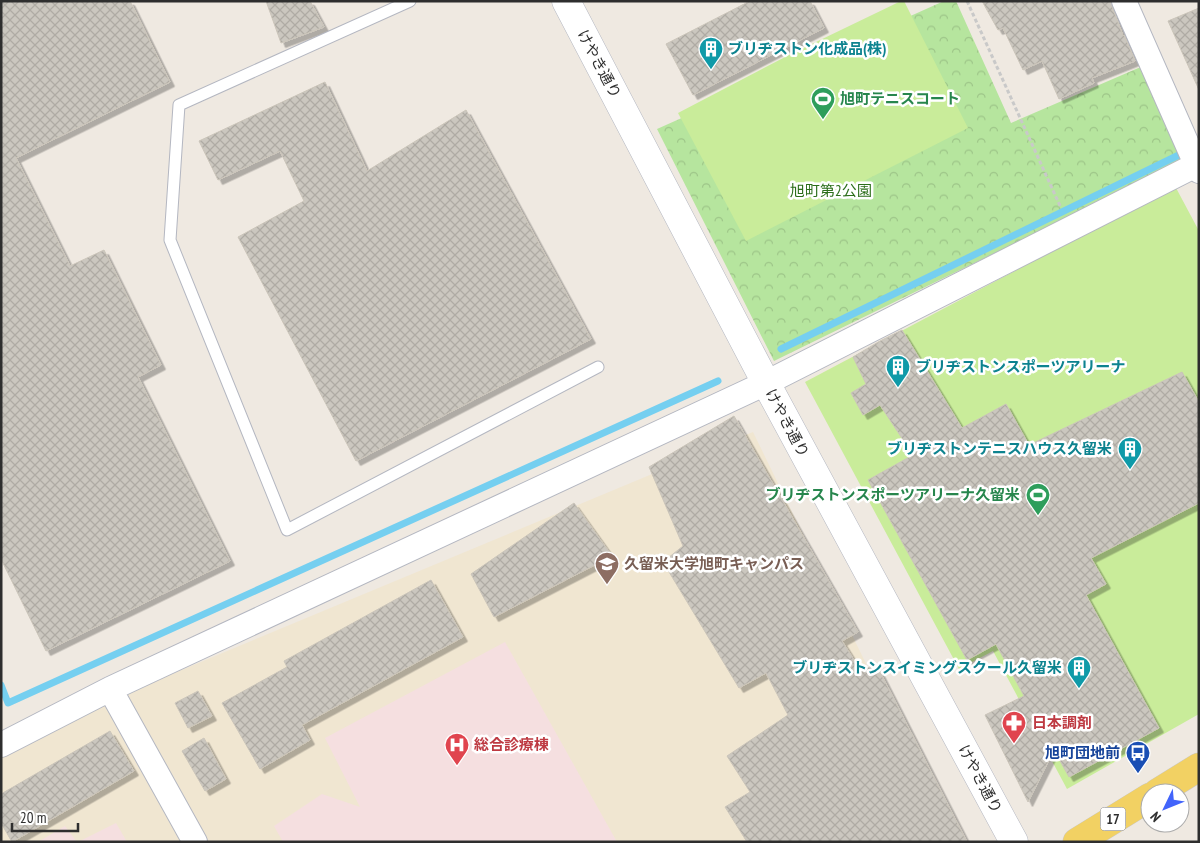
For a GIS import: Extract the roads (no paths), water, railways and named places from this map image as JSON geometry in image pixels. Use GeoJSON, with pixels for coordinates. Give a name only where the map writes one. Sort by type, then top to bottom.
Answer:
{"type":"FeatureCollection","features":[{"type":"Feature","properties":{"kind":"main road"},"geometry":{"type":"LineString","coordinates":[[1173,783],[1199,767]]}},
{"type":"Feature","properties":{"kind":"main road","name":"17"},"geometry":{"type":"LineString","coordinates":[[1077,842],[1140,803]]}},
{"type":"Feature","properties":{"kind":"street"},"geometry":{"type":"LineString","coordinates":[[1,744],[110,689],[766,383],[1071,229],[1198,168],[1124,1]]}},
{"type":"Feature","properties":{"kind":"street","name":"けやき通り"},"geometry":{"type":"LineString","coordinates":[[568,2],[766,383],[1014,842]]}},
{"type":"Feature","properties":{"kind":"street"},"geometry":{"type":"LineString","coordinates":[[110,689],[196,842]]}},
{"type":"Feature","properties":{"kind":"lane"},"geometry":{"type":"LineString","coordinates":[[410,1],[179,105],[170,240],[287,530],[598,367]]}},
{"type":"Feature","properties":{"kind":"waterway"},"geometry":{"type":"LineString","coordinates":[[781,349],[1187,151]]}},
{"type":"Feature","properties":{"kind":"waterway"},"geometry":{"type":"LineString","coordinates":[[1,685],[8,703],[718,381]]}},
{"type":"Feature","properties":{"kind":"place","name":"ブリヂストン化成品(株)"},"geometry":{"type":"Point","coordinates":[711,70]}},
{"type":"Feature","properties":{"kind":"place","name":"旭町テニスコート"},"geometry":{"type":"Point","coordinates":[823,120]}},
{"type":"Feature","properties":{"kind":"place","name":"ブリヂストンスポーツアリーナ"},"geometry":{"type":"Point","coordinates":[898,388]}},
{"type":"Feature","properties":{"kind":"place","name":"ブリヂストンテニスハウス久留米"},"geometry":{"type":"Point","coordinates":[1130,470]}},
{"type":"Feature","properties":{"kind":"place","name":"ブリヂストンスポーツアリーナ久留米"},"geometry":{"type":"Point","coordinates":[1038,516]}},
{"type":"Feature","properties":{"kind":"place","name":"久留米大学旭町キャンパス"},"geometry":{"type":"Point","coordinates":[607,585]}},
{"type":"Feature","properties":{"kind":"place","name":"ブリヂストンスイミングスクール久留米"},"geometry":{"type":"Point","coordinates":[1079,689]}},
{"type":"Feature","properties":{"kind":"place","name":"日本調剤"},"geometry":{"type":"Point","coordinates":[1014,744]}},
{"type":"Feature","properties":{"kind":"place","name":"総合診療棟"},"geometry":{"type":"Point","coordinates":[457,766]}},
{"type":"Feature","properties":{"kind":"place","name":"旭町団地前"},"geometry":{"type":"Point","coordinates":[1138,774]}},
{"type":"Feature","properties":{"kind":"park label","name":"旭町第2公園"},"geometry":{"type":"Point","coordinates":[831,191]}}]}
